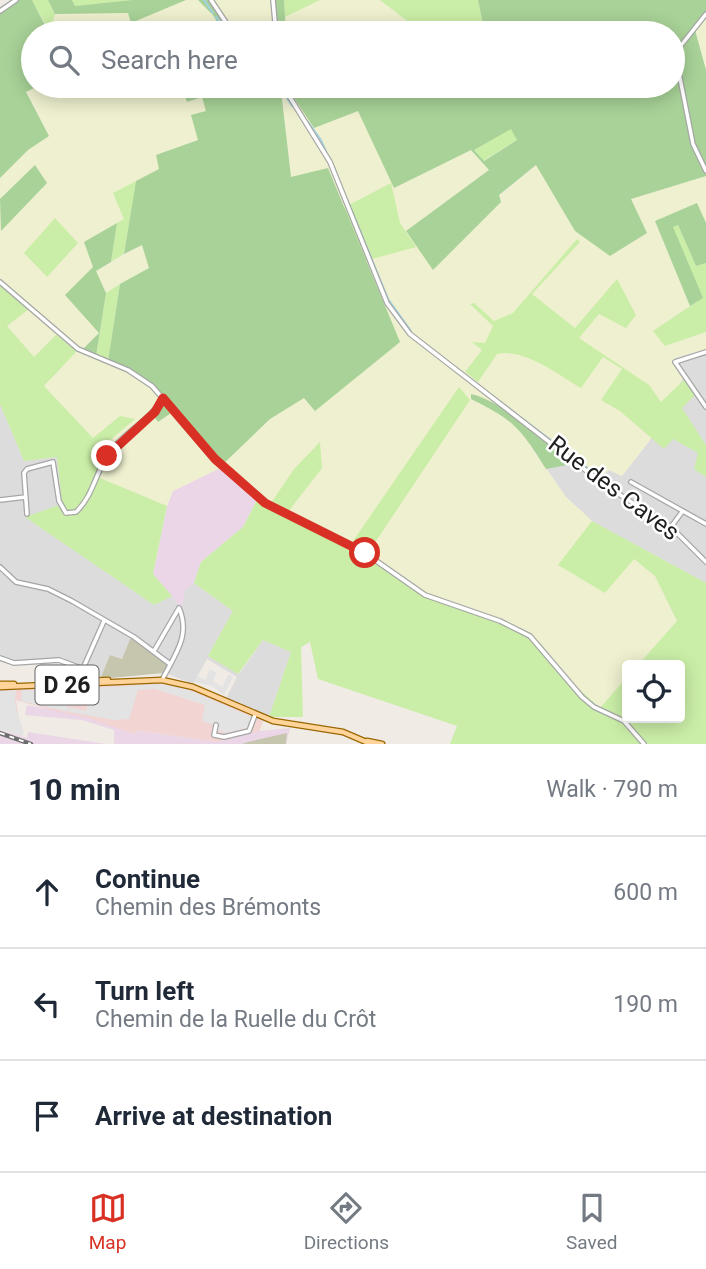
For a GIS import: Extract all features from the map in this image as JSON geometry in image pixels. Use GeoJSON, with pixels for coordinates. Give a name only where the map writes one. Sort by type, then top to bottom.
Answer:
{"type":"FeatureCollection","features":[{"type":"Feature","properties":{"kind":"main road","name":"D 26"},"geometry":{"type":"LineString","coordinates":[[0,685],[162,680],[193,687],[256,715],[343,732],[369,743],[382,744]]}},
{"type":"Feature","properties":{"kind":"main road","name":"D 26"},"geometry":{"type":"LineString","coordinates":[[0,685],[87,686],[126,681]]}},
{"type":"Feature","properties":{"kind":"street"},"geometry":{"type":"LineString","coordinates":[[0,11],[16,0]]}},
{"type":"Feature","properties":{"kind":"street"},"geometry":{"type":"LineString","coordinates":[[211,0],[225,21]]}},
{"type":"Feature","properties":{"kind":"street"},"geometry":{"type":"LineString","coordinates":[[273,0],[274,21]]}},
{"type":"Feature","properties":{"kind":"street"},"geometry":{"type":"LineString","coordinates":[[685,40],[706,14]]}},
{"type":"Feature","properties":{"kind":"street","name":"Rue des Caves"},"geometry":{"type":"LineString","coordinates":[[290,98],[330,162],[387,303],[423,345],[520,417],[606,486],[671,527],[705,560]]}},
{"type":"Feature","properties":{"kind":"street"},"geometry":{"type":"LineString","coordinates":[[684,98],[693,144],[706,171]]}},
{"type":"Feature","properties":{"kind":"street"},"geometry":{"type":"LineString","coordinates":[[0,282],[78,349],[128,370],[163,398],[188,432],[253,493],[270,505],[365,553],[425,595],[500,621],[530,636],[582,697],[594,707],[624,721],[644,744]]}},
{"type":"Feature","properties":{"kind":"street"},"geometry":{"type":"LineString","coordinates":[[706,352],[674,362],[706,407]]}},
{"type":"Feature","properties":{"kind":"street"},"geometry":{"type":"LineString","coordinates":[[27,514],[25,471],[53,462],[61,506],[66,513],[76,512],[90,495],[111,450],[155,412],[163,398]]}},
{"type":"Feature","properties":{"kind":"street"},"geometry":{"type":"LineString","coordinates":[[631,482],[706,524]]}},
{"type":"Feature","properties":{"kind":"street"},"geometry":{"type":"LineString","coordinates":[[0,500],[26,497]]}},
{"type":"Feature","properties":{"kind":"street"},"geometry":{"type":"LineString","coordinates":[[671,527],[681,512]]}},
{"type":"Feature","properties":{"kind":"street"},"geometry":{"type":"LineString","coordinates":[[0,567],[16,582],[54,591],[170,664]]}},
{"type":"Feature","properties":{"kind":"street"},"geometry":{"type":"LineString","coordinates":[[153,651],[179,608],[184,620],[184,639],[162,680]]}},
{"type":"Feature","properties":{"kind":"street"},"geometry":{"type":"LineString","coordinates":[[77,682],[104,621]]}},
{"type":"Feature","properties":{"kind":"street"},"geometry":{"type":"LineString","coordinates":[[0,658],[14,663],[60,660],[83,669]]}},
{"type":"Feature","properties":{"kind":"street"},"geometry":{"type":"LineString","coordinates":[[216,725],[214,735],[224,737],[249,731],[256,715]]}},
{"type":"Feature","properties":{"kind":"shaded area"},"geometry":{"type":"Polygon","coordinates":[[[72,0],[275,0],[277,21],[53,21],[55,14],[78,13],[72,0]]]}},
{"type":"Feature","properties":{"kind":"shaded area"},"geometry":{"type":"Polygon","coordinates":[[[320,0],[478,0],[482,21],[285,21],[285,17],[320,0]]]}},
{"type":"Feature","properties":{"kind":"shaded area"},"geometry":{"type":"Polygon","coordinates":[[[706,14],[706,70],[695,30],[706,14]]]}},
{"type":"Feature","properties":{"kind":"shaded area"},"geometry":{"type":"Polygon","coordinates":[[[30,98],[186,98],[187,102],[202,98],[207,111],[198,140],[156,155],[160,169],[94,267],[99,333],[82,349],[134,371],[150,384],[165,398],[159,422],[171,412],[220,467],[270,419],[304,398],[315,411],[357,241],[328,168],[291,178],[282,98],[294,98],[314,128],[358,111],[471,150],[489,170],[406,231],[499,196],[537,165],[549,186],[610,256],[631,199],[706,176],[706,223],[697,204],[655,221],[690,306],[653,331],[665,346],[706,332],[706,349],[674,358],[684,376],[650,440],[622,476],[609,470],[601,478],[555,444],[531,447],[566,497],[592,521],[590,525],[655,576],[677,621],[642,660],[622,660],[622,683],[601,708],[587,699],[541,644],[521,629],[418,589],[368,553],[258,498],[220,468],[173,491],[167,506],[100,478],[107,453],[101,449],[107,442],[93,438],[44,386],[77,351],[34,357],[7,326],[30,308],[0,285],[0,178],[28,150],[49,136],[30,98]]]}},
{"type":"Feature","properties":{"kind":"shaded area"},"geometry":{"type":"Polygon","coordinates":[[[142,245],[149,268],[106,293],[96,271],[142,245]]]}},
{"type":"Feature","properties":{"kind":"shaded area"},"geometry":{"type":"Polygon","coordinates":[[[706,349],[706,583],[592,521],[566,497],[531,446],[555,444],[622,476],[650,440],[674,358],[706,349]]]}},
{"type":"Feature","properties":{"kind":"shaded area"},"geometry":{"type":"Polygon","coordinates":[[[0,404],[24,461],[57,456],[62,505],[26,517],[154,605],[172,596],[181,608],[185,589],[194,583],[233,611],[208,656],[239,674],[263,640],[291,652],[269,717],[225,700],[237,677],[207,659],[193,684],[168,674],[168,665],[131,638],[122,659],[110,655],[100,679],[79,681],[84,668],[60,659],[17,662],[0,656],[0,404]]]}},
{"type":"Feature","properties":{"kind":"shaded area"},"geometry":{"type":"Polygon","coordinates":[[[220,468],[258,498],[243,527],[201,562],[194,583],[185,590],[182,609],[153,575],[167,506],[173,491],[220,468]]]}},
{"type":"Feature","properties":{"kind":"shaded area"},"geometry":{"type":"Polygon","coordinates":[[[131,637],[167,664],[164,673],[100,679],[110,655],[122,659],[131,637]]]}},
{"type":"Feature","properties":{"kind":"shaded area"},"geometry":{"type":"Polygon","coordinates":[[[210,669],[217,673],[213,681],[222,687],[229,674],[233,677],[224,695],[212,686],[194,682],[198,676],[205,680],[210,669]]]}},
{"type":"Feature","properties":{"kind":"shaded area"},"geometry":{"type":"Polygon","coordinates":[[[148,682],[192,690],[263,720],[260,731],[217,742],[139,731],[134,734],[16,700],[22,736],[0,729],[0,689],[65,689],[148,682]]]}},
{"type":"Feature","properties":{"kind":"shaded area"},"geometry":{"type":"Polygon","coordinates":[[[161,684],[189,690],[252,717],[248,728],[226,733],[217,730],[218,726],[202,721],[205,705],[155,689],[138,690],[129,719],[114,720],[69,712],[69,707],[86,711],[92,688],[161,684]]]}},
{"type":"Feature","properties":{"kind":"shaded area"},"geometry":{"type":"Polygon","coordinates":[[[51,689],[67,692],[68,712],[21,701],[22,690],[51,689]]]}},
{"type":"Feature","properties":{"kind":"shaded area"},"geometry":{"type":"Polygon","coordinates":[[[16,690],[15,704],[24,734],[22,736],[0,729],[0,691],[16,690]]]}},
{"type":"Feature","properties":{"kind":"shaded area"},"geometry":{"type":"Polygon","coordinates":[[[27,705],[85,717],[134,734],[138,731],[217,742],[260,731],[290,728],[286,744],[114,744],[114,730],[82,720],[25,715],[27,705]]]}},
{"type":"Feature","properties":{"kind":"shaded area"},"geometry":{"type":"Polygon","coordinates":[[[0,730],[27,738],[28,732],[106,744],[0,744],[0,730]]]}},
{"type":"Feature","properties":{"kind":"shaded area"},"geometry":{"type":"Polygon","coordinates":[[[287,733],[286,744],[242,744],[248,742],[287,733]]]}},
{"type":"Feature","properties":{"kind":"green space"},"geometry":{"type":"Polygon","coordinates":[[[12,0],[32,0],[43,21],[21,21],[21,98],[29,98],[49,136],[28,150],[0,178],[0,9],[12,0]]]}},
{"type":"Feature","properties":{"kind":"green space"},"geometry":{"type":"Polygon","coordinates":[[[32,0],[48,0],[55,14],[53,21],[43,21],[32,0]]]}},
{"type":"Feature","properties":{"kind":"green space"},"geometry":{"type":"Polygon","coordinates":[[[48,0],[72,0],[75,6],[132,0],[186,0],[136,21],[130,21],[128,13],[55,14],[48,0]]]}},
{"type":"Feature","properties":{"kind":"green space"},"geometry":{"type":"Polygon","coordinates":[[[72,0],[132,0],[75,6],[72,0]]]}},
{"type":"Feature","properties":{"kind":"green space"},"geometry":{"type":"Polygon","coordinates":[[[198,0],[210,0],[221,21],[216,21],[198,0]]]}},
{"type":"Feature","properties":{"kind":"green space"},"geometry":{"type":"Polygon","coordinates":[[[275,0],[284,0],[285,21],[277,21],[275,0]]]}},
{"type":"Feature","properties":{"kind":"green space"},"geometry":{"type":"Polygon","coordinates":[[[284,0],[320,0],[285,17],[284,0]]]}},
{"type":"Feature","properties":{"kind":"green space"},"geometry":{"type":"Polygon","coordinates":[[[380,0],[478,0],[482,21],[407,21],[380,0]]]}},
{"type":"Feature","properties":{"kind":"green space"},"geometry":{"type":"Polygon","coordinates":[[[478,0],[706,0],[706,15],[695,30],[706,70],[706,176],[631,199],[647,233],[610,256],[575,231],[536,165],[499,195],[501,202],[433,270],[406,231],[489,170],[471,150],[394,188],[358,111],[314,128],[294,98],[685,98],[685,21],[482,21],[478,0]],[[511,129],[474,150],[484,161],[517,140],[511,129]]]}},
{"type":"Feature","properties":{"kind":"green space"},"geometry":{"type":"Polygon","coordinates":[[[202,98],[282,98],[291,177],[328,168],[400,342],[315,411],[304,398],[270,419],[220,467],[171,413],[158,422],[153,415],[165,398],[138,376],[108,361],[120,284],[149,268],[142,245],[124,254],[136,181],[159,169],[156,155],[198,140],[191,115],[206,111],[202,98]]]}},
{"type":"Feature","properties":{"kind":"green space"},"geometry":{"type":"Polygon","coordinates":[[[511,128],[517,140],[483,161],[474,150],[511,128]]]}},
{"type":"Feature","properties":{"kind":"green space"},"geometry":{"type":"Polygon","coordinates":[[[35,165],[47,183],[1,231],[0,199],[35,165]]]}},
{"type":"Feature","properties":{"kind":"green space"},"geometry":{"type":"Polygon","coordinates":[[[136,181],[124,254],[111,262],[117,223],[124,219],[113,193],[136,181]]]}},
{"type":"Feature","properties":{"kind":"green space"},"geometry":{"type":"Polygon","coordinates":[[[391,183],[400,223],[416,247],[365,261],[343,208],[391,183]]]}},
{"type":"Feature","properties":{"kind":"green space"},"geometry":{"type":"Polygon","coordinates":[[[697,203],[706,223],[706,263],[696,266],[678,225],[673,227],[703,298],[690,306],[655,221],[697,203]]]}},
{"type":"Feature","properties":{"kind":"green space"},"geometry":{"type":"Polygon","coordinates":[[[55,218],[78,243],[47,277],[24,253],[55,218]]]}},
{"type":"Feature","properties":{"kind":"green space"},"geometry":{"type":"Polygon","coordinates":[[[117,223],[111,262],[96,271],[106,293],[96,356],[82,350],[99,333],[65,295],[93,267],[84,242],[117,223]]]}},
{"type":"Feature","properties":{"kind":"green space"},"geometry":{"type":"Polygon","coordinates":[[[678,225],[696,266],[706,263],[706,332],[665,346],[653,331],[702,298],[672,227],[678,225]]]}},
{"type":"Feature","properties":{"kind":"green space"},"geometry":{"type":"Polygon","coordinates":[[[577,239],[580,242],[532,294],[575,328],[617,279],[636,315],[626,328],[599,314],[579,338],[649,385],[661,402],[685,379],[696,394],[682,408],[706,445],[706,477],[694,469],[698,453],[673,439],[664,449],[620,411],[601,400],[622,369],[603,357],[581,388],[530,358],[508,353],[497,354],[478,382],[465,372],[482,350],[472,342],[485,343],[493,326],[470,304],[474,303],[494,321],[513,313],[577,239]]]}},
{"type":"Feature","properties":{"kind":"green space"},"geometry":{"type":"Polygon","coordinates":[[[120,284],[108,361],[96,356],[106,293],[120,284]]]}},
{"type":"Feature","properties":{"kind":"green space"},"geometry":{"type":"Polygon","coordinates":[[[0,285],[30,308],[7,326],[34,357],[56,335],[77,351],[44,386],[93,438],[120,416],[135,419],[101,448],[107,453],[100,478],[167,506],[153,574],[172,596],[154,605],[25,517],[62,504],[57,457],[24,461],[0,404],[0,285]]]}},
{"type":"Feature","properties":{"kind":"green space"},"geometry":{"type":"Polygon","coordinates":[[[459,387],[470,400],[368,553],[418,589],[521,629],[541,644],[570,681],[600,708],[622,683],[622,723],[685,723],[685,660],[642,660],[677,621],[655,576],[634,559],[605,593],[558,565],[592,521],[706,583],[706,744],[450,744],[457,726],[318,679],[310,642],[301,647],[303,717],[269,717],[291,652],[263,640],[238,674],[208,656],[233,611],[194,583],[201,562],[243,527],[258,498],[271,503],[294,469],[320,442],[322,468],[288,512],[351,544],[459,387]]]}},
{"type":"Feature","properties":{"kind":"green space"},"geometry":{"type":"Polygon","coordinates":[[[471,394],[496,404],[524,422],[550,444],[567,465],[546,469],[515,427],[497,413],[471,399],[471,394]]]}},
{"type":"Feature","properties":{"kind":"waterway"},"geometry":{"type":"LineString","coordinates":[[204,0],[213,13]]}},
{"type":"Feature","properties":{"kind":"waterway"},"geometry":{"type":"LineString","coordinates":[[216,17],[219,21]]}},
{"type":"Feature","properties":{"kind":"waterway"},"geometry":{"type":"LineString","coordinates":[[287,98],[292,106]]}},
{"type":"Feature","properties":{"kind":"waterway"},"geometry":{"type":"LineString","coordinates":[[308,122],[321,140],[349,205]]}},
{"type":"Feature","properties":{"kind":"waterway"},"geometry":{"type":"LineString","coordinates":[[351,209],[388,299],[411,331]]}},
{"type":"Feature","properties":{"kind":"waterway"},"geometry":{"type":"LineString","coordinates":[[491,395],[602,479]]}},
{"type":"Feature","properties":{"kind":"railway"},"geometry":{"type":"LineString","coordinates":[[0,733],[31,744]]}},
{"type":"Feature","properties":{"kind":"route"},"geometry":{"type":"LineString","coordinates":[[107,456],[155,412],[163,398],[184,426],[215,459],[265,503],[365,553]]}}]}
